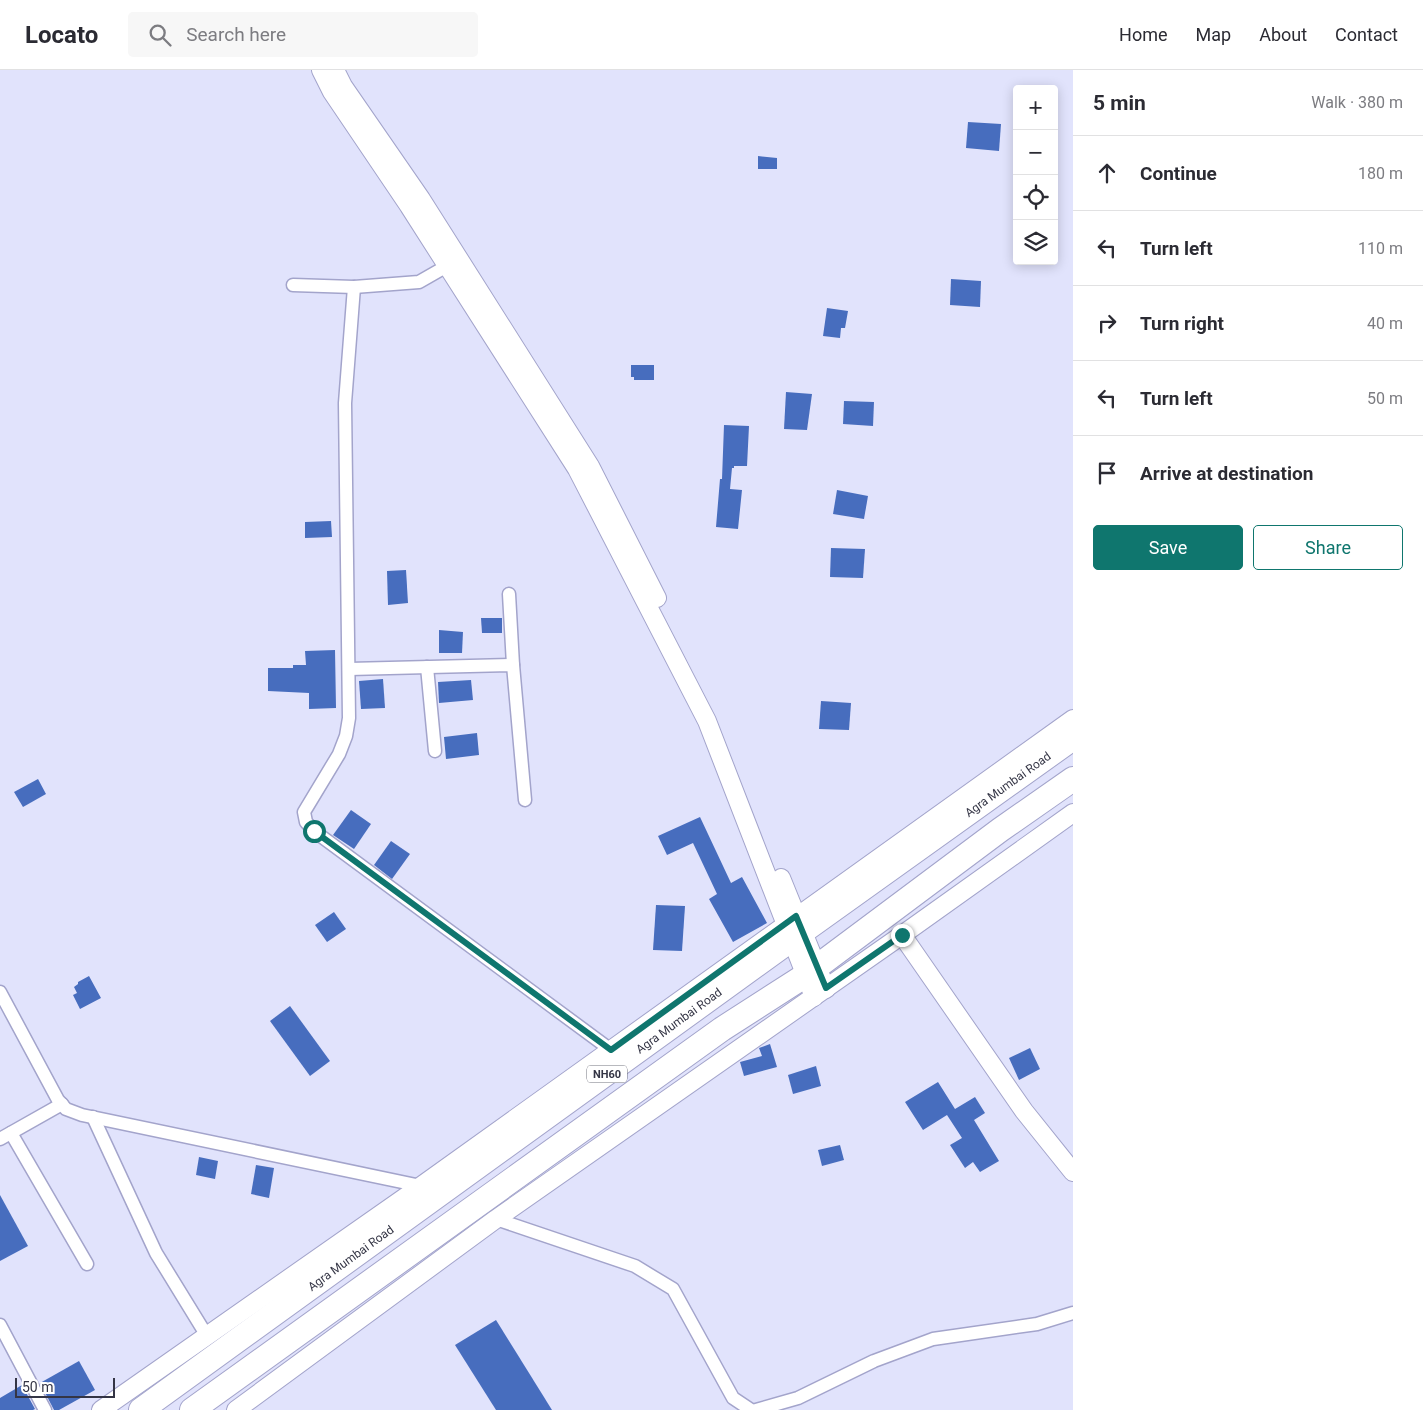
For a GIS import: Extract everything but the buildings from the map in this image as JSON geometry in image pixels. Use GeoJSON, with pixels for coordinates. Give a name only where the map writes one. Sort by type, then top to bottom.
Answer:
{"type":"FeatureCollection","features":[{"type":"Feature","properties":{"kind":"highway","name":"Agra Mumbai Road"},"geometry":{"type":"LineString","coordinates":[[141,1410],[794,927],[1073,738]]}},
{"type":"Feature","properties":{"kind":"highway","name":"NH60"},"geometry":{"type":"LineString","coordinates":[[192,1410],[722,1028],[811,971],[1000,830],[1073,779]]}},
{"type":"Feature","properties":{"kind":"street"},"geometry":{"type":"LineString","coordinates":[[321,70],[332,92],[447,266],[577,469],[702,712],[794,927]]}},
{"type":"Feature","properties":{"kind":"street"},"geometry":{"type":"LineString","coordinates":[[335,70],[343,86],[421,199],[590,466],[718,719],[820,993]]}},
{"type":"Feature","properties":{"kind":"street"},"geometry":{"type":"LineString","coordinates":[[293,285],[354,287],[419,282],[447,266]]}},
{"type":"Feature","properties":{"kind":"street"},"geometry":{"type":"LineString","coordinates":[[354,287],[345,403],[349,718],[346,736],[339,754],[304,812],[306,822],[314,831],[394,891],[611,1050]]}},
{"type":"Feature","properties":{"kind":"street"},"geometry":{"type":"LineString","coordinates":[[509,594],[513,665],[525,800]]}},
{"type":"Feature","properties":{"kind":"street"},"geometry":{"type":"LineString","coordinates":[[349,669],[513,665]]}},
{"type":"Feature","properties":{"kind":"street"},"geometry":{"type":"LineString","coordinates":[[427,667],[435,751]]}},
{"type":"Feature","properties":{"kind":"street"},"geometry":{"type":"LineString","coordinates":[[101,1410],[421,1186],[611,1050],[794,927],[1073,719]]}},
{"type":"Feature","properties":{"kind":"street"},"geometry":{"type":"LineString","coordinates":[[236,1410],[496,1219],[820,993],[1073,813]]}},
{"type":"Feature","properties":{"kind":"street"},"geometry":{"type":"LineString","coordinates":[[902,935],[1024,1111],[1073,1172]]}},
{"type":"Feature","properties":{"kind":"street"},"geometry":{"type":"LineString","coordinates":[[0,992],[58,1100],[66,1109],[93,1117],[421,1186]]}},
{"type":"Feature","properties":{"kind":"street"},"geometry":{"type":"LineString","coordinates":[[62,1104],[5,1136],[87,1264]]}},
{"type":"Feature","properties":{"kind":"street"},"geometry":{"type":"LineString","coordinates":[[93,1117],[156,1253],[207,1336]]}},
{"type":"Feature","properties":{"kind":"street"},"geometry":{"type":"LineString","coordinates":[[496,1219],[635,1266],[673,1289],[733,1398],[751,1410]]}},
{"type":"Feature","properties":{"kind":"street"},"geometry":{"type":"LineString","coordinates":[[756,1410],[798,1398],[874,1362],[932,1339],[1037,1324],[1073,1313]]}},
{"type":"Feature","properties":{"kind":"street"},"geometry":{"type":"LineString","coordinates":[[0,1325],[45,1410]]}},
{"type":"Feature","properties":{"kind":"route"},"geometry":{"type":"LineString","coordinates":[[314,831],[611,1050],[796,916],[826,988],[902,935]]}}]}
